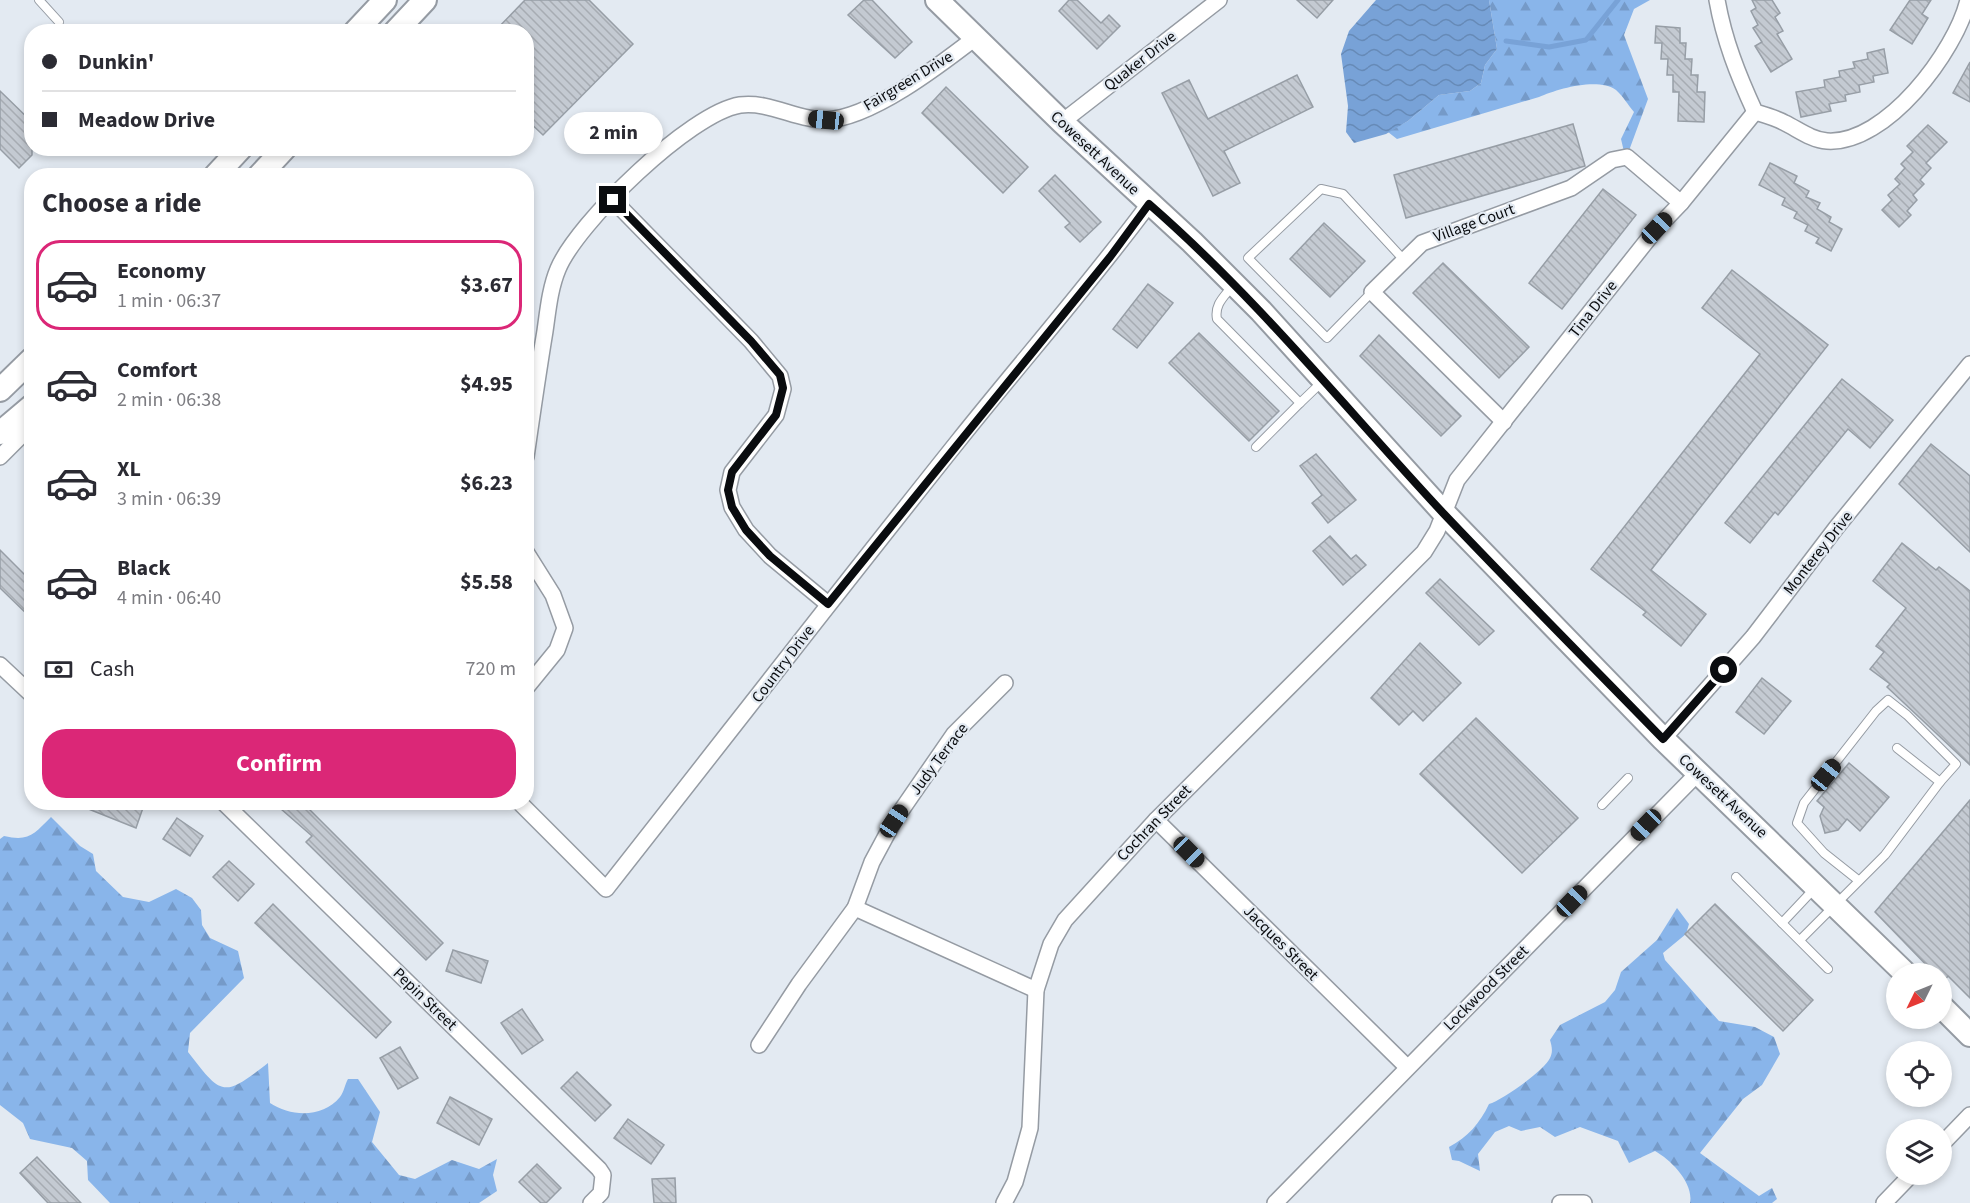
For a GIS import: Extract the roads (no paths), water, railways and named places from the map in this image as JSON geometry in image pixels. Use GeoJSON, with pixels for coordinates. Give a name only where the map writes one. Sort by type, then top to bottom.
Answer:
{"type":"FeatureCollection","features":[{"type":"Feature","properties":{"kind":"main road"},"geometry":{"type":"LineString","coordinates":[[362,24],[385,0]]}},
{"type":"Feature","properties":{"kind":"main road"},"geometry":{"type":"LineString","coordinates":[[402,24],[424,0]]}},
{"type":"Feature","properties":{"kind":"main road","name":"Cowesett Avenue"},"geometry":{"type":"LineString","coordinates":[[937,0],[1234,284],[1444,513],[1697,774],[1836,904],[1895,963]]}},
{"type":"Feature","properties":{"kind":"main road"},"geometry":{"type":"LineString","coordinates":[[223,168],[234,156]]}},
{"type":"Feature","properties":{"kind":"main road"},"geometry":{"type":"LineString","coordinates":[[266,168],[278,156]]}},
{"type":"Feature","properties":{"kind":"main road"},"geometry":{"type":"LineString","coordinates":[[0,390],[24,367]]}},
{"type":"Feature","properties":{"kind":"main road"},"geometry":{"type":"LineString","coordinates":[[0,433],[24,413]]}},
{"type":"Feature","properties":{"kind":"main road"},"geometry":{"type":"LineString","coordinates":[[1952,1017],[1970,1035]]}},
{"type":"Feature","properties":{"kind":"street","name":"Quaker Drive"},"geometry":{"type":"LineString","coordinates":[[1062,122],[1219,0]]}},
{"type":"Feature","properties":{"kind":"street"},"geometry":{"type":"LineString","coordinates":[[1717,0],[1720,22],[1728,46],[1755,112],[1784,122],[1815,139],[1829,141],[1868,130],[1895,112],[1925,81],[1958,33],[1968,0]]}},
{"type":"Feature","properties":{"kind":"street","name":"Fairgreen Drive"},"geometry":{"type":"LineString","coordinates":[[534,368],[552,289],[558,269],[569,248],[660,152],[691,127],[716,113],[741,105],[766,107],[802,117],[826,120],[855,113],[898,92],[975,38]]}},
{"type":"Feature","properties":{"kind":"street","name":"Tina Drive"},"geometry":{"type":"LineString","coordinates":[[1444,513],[1457,480],[1657,228],[1681,203],[1755,112]]}},
{"type":"Feature","properties":{"kind":"street","name":"Village Court"},"geometry":{"type":"LineString","coordinates":[[1372,292],[1422,243],[1572,188],[1612,160],[1627,157],[1681,203]]}},
{"type":"Feature","properties":{"kind":"street"},"geometry":{"type":"LineString","coordinates":[[613,200],[751,341],[780,375],[783,388],[776,415],[732,472],[728,490],[732,507],[746,530],[770,556],[828,604]]}},
{"type":"Feature","properties":{"kind":"street","name":"Country Drive"},"geometry":{"type":"LineString","coordinates":[[527,810],[606,889],[828,604],[1110,257],[1149,204]]}},
{"type":"Feature","properties":{"kind":"street"},"geometry":{"type":"LineString","coordinates":[[1372,292],[1504,422]]}},
{"type":"Feature","properties":{"kind":"street","name":"Monterey Drive"},"geometry":{"type":"LineString","coordinates":[[1663,739],[1753,637],[1836,528],[1970,364]]}},
{"type":"Feature","properties":{"kind":"street"},"geometry":{"type":"LineString","coordinates":[[0,457],[24,433]]}},
{"type":"Feature","properties":{"kind":"street","name":"Cochran Street"},"geometry":{"type":"LineString","coordinates":[[1004,1203],[1015,1182],[1030,1128],[1036,990],[1051,944],[1065,920],[1156,819],[1424,552],[1437,531],[1444,513]]}},
{"type":"Feature","properties":{"kind":"street"},"geometry":{"type":"LineString","coordinates":[[534,564],[554,595],[565,628],[557,650],[534,677]]}},
{"type":"Feature","properties":{"kind":"street"},"geometry":{"type":"LineString","coordinates":[[0,665],[24,688]]}},
{"type":"Feature","properties":{"kind":"street","name":"Judy Terrace"},"geometry":{"type":"LineString","coordinates":[[759,1045],[799,984],[855,908],[872,862],[894,821],[954,734],[1005,683]]}},
{"type":"Feature","properties":{"kind":"street","name":"Lockwood Street"},"geometry":{"type":"LineString","coordinates":[[1275,1203],[1697,774]]}},
{"type":"Feature","properties":{"kind":"street","name":"Pepin Street"},"geometry":{"type":"LineString","coordinates":[[231,810],[599,1169],[603,1175],[601,1193],[591,1203]]}},
{"type":"Feature","properties":{"kind":"street","name":"Jacques Street"},"geometry":{"type":"LineString","coordinates":[[1156,819],[1407,1067]]}},
{"type":"Feature","properties":{"kind":"street"},"geometry":{"type":"LineString","coordinates":[[855,908],[1036,990]]}},
{"type":"Feature","properties":{"kind":"street"},"geometry":{"type":"LineString","coordinates":[[1952,1133],[1970,1114]]}},
{"type":"Feature","properties":{"kind":"street"},"geometry":{"type":"LineString","coordinates":[[1884,1203],[1901,1185]]}},
{"type":"Feature","properties":{"kind":"street"},"geometry":{"type":"LineString","coordinates":[[1560,1203],[1584,1203]]}},
{"type":"Feature","properties":{"kind":"lane"},"geometry":{"type":"LineString","coordinates":[[39,0],[58,22]]}},
{"type":"Feature","properties":{"kind":"lane"},"geometry":{"type":"LineString","coordinates":[[1372,292],[1327,338],[1248,258],[1321,189],[1343,194],[1404,260]]}},
{"type":"Feature","properties":{"kind":"lane"},"geometry":{"type":"LineString","coordinates":[[1234,284],[1215,311],[1217,319],[1300,403]]}},
{"type":"Feature","properties":{"kind":"lane"},"geometry":{"type":"LineString","coordinates":[[1256,447],[1324,380]]}},
{"type":"Feature","properties":{"kind":"lane"},"geometry":{"type":"LineString","coordinates":[[1800,940],[1858,880],[1886,855],[1956,764],[1907,715],[1888,700],[1876,711],[1804,803],[1797,824],[1824,854],[1858,880]]}},
{"type":"Feature","properties":{"kind":"lane"},"geometry":{"type":"LineString","coordinates":[[1897,748],[1940,782]]}},
{"type":"Feature","properties":{"kind":"lane"},"geometry":{"type":"LineString","coordinates":[[1602,805],[1628,778]]}},
{"type":"Feature","properties":{"kind":"lane"},"geometry":{"type":"LineString","coordinates":[[1736,877],[1828,969]]}},
{"type":"Feature","properties":{"kind":"lane"},"geometry":{"type":"LineString","coordinates":[[1782,923],[1817,886]]}},
{"type":"Feature","properties":{"kind":"water"},"geometry":{"type":"Polygon","coordinates":[[[1376,0],[1489,0],[1497,49],[1485,65],[1481,83],[1470,91],[1439,95],[1408,121],[1386,134],[1354,143],[1346,132],[1348,106],[1341,54],[1349,31],[1376,0]]]}},
{"type":"Feature","properties":{"kind":"waterway"},"geometry":{"type":"LineString","coordinates":[[1506,41],[1549,47],[1586,40],[1618,0]]}}]}
